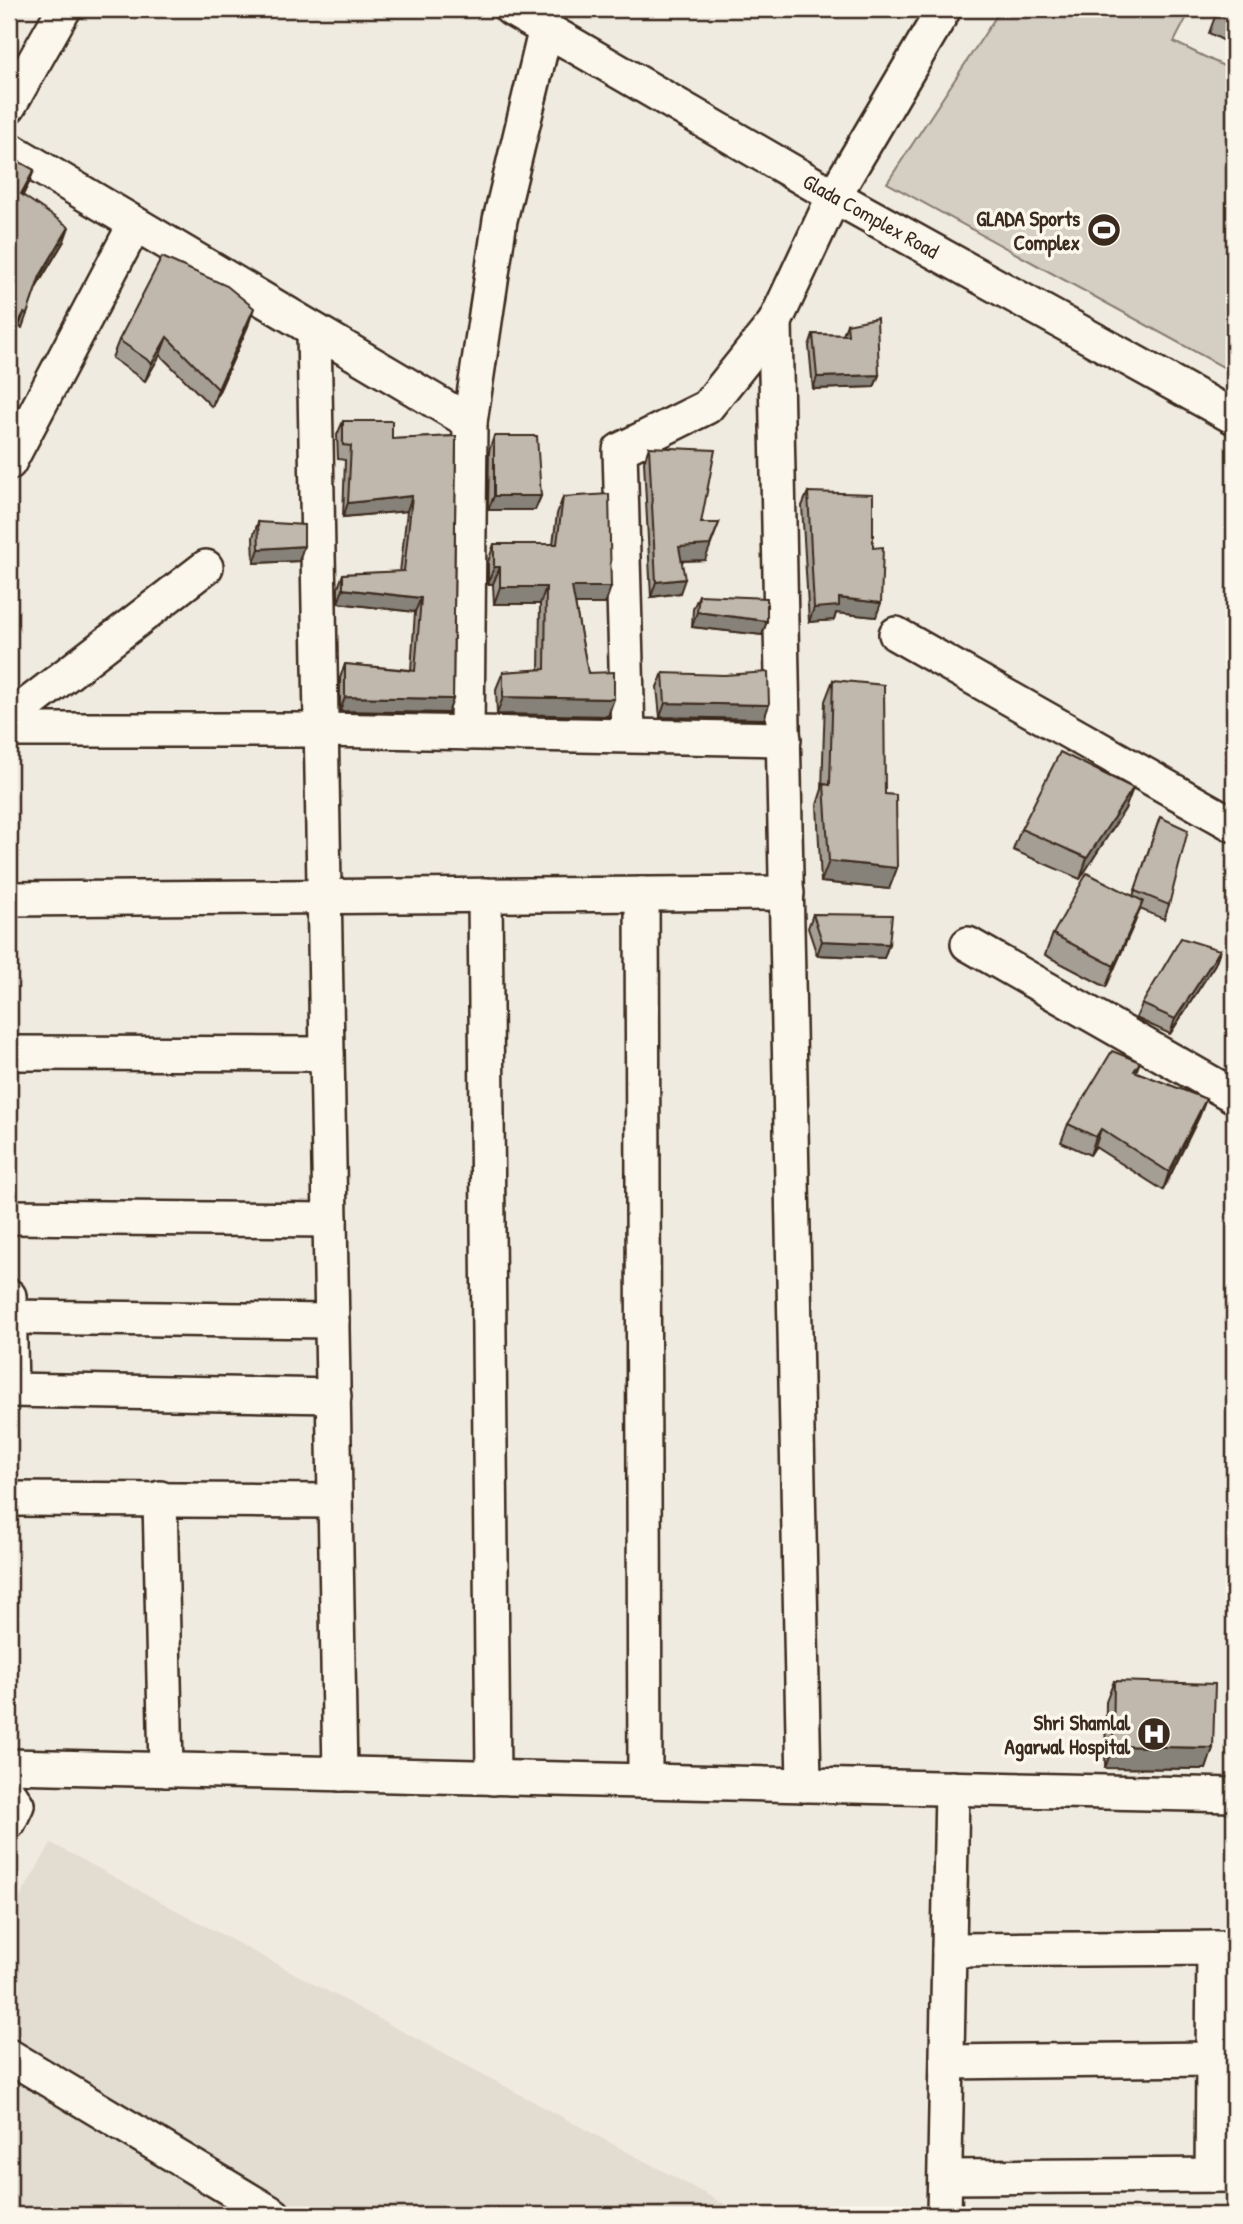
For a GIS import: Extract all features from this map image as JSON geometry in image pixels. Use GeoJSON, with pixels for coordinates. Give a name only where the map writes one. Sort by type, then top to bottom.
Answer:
{"type":"FeatureCollection","features":[{"type":"Feature","properties":{"kind":"street"},"geometry":{"type":"LineString","coordinates":[[9,106],[64,9]]}},
{"type":"Feature","properties":{"kind":"street","name":"Glada Complex Road"},"geometry":{"type":"LineString","coordinates":[[511,9],[834,196],[1234,417]]}},
{"type":"Feature","properties":{"kind":"street"},"geometry":{"type":"LineString","coordinates":[[628,735],[620,450],[707,407],[775,321],[834,196],[944,9]]}},
{"type":"Feature","properties":{"kind":"street"},"geometry":{"type":"LineString","coordinates":[[467,733],[470,422],[500,220],[546,28]]}},
{"type":"Feature","properties":{"kind":"street"},"geometry":{"type":"LineString","coordinates":[[9,149],[470,422]]}},
{"type":"Feature","properties":{"kind":"street"},"geometry":{"type":"LineString","coordinates":[[9,463],[135,224]]}},
{"type":"Feature","properties":{"kind":"street"},"geometry":{"type":"LineString","coordinates":[[775,321],[804,1785]]}},
{"type":"Feature","properties":{"kind":"street"},"geometry":{"type":"LineString","coordinates":[[314,330],[340,1774]]}},
{"type":"Feature","properties":{"kind":"street"},"geometry":{"type":"LineString","coordinates":[[9,719],[206,567]]}},
{"type":"Feature","properties":{"kind":"street"},"geometry":{"type":"LineString","coordinates":[[896,634],[1234,825]]}},
{"type":"Feature","properties":{"kind":"street"},"geometry":{"type":"LineString","coordinates":[[9,730],[321,730],[784,739]]}},
{"type":"Feature","properties":{"kind":"street"},"geometry":{"type":"LineString","coordinates":[[9,899],[787,893]]}},
{"type":"Feature","properties":{"kind":"street"},"geometry":{"type":"LineString","coordinates":[[642,894],[645,1781]]}},
{"type":"Feature","properties":{"kind":"street"},"geometry":{"type":"LineString","coordinates":[[485,895],[493,1778]]}},
{"type":"Feature","properties":{"kind":"street"},"geometry":{"type":"LineString","coordinates":[[968,944],[1234,1096]]}},
{"type":"Feature","properties":{"kind":"street"},"geometry":{"type":"LineString","coordinates":[[9,1053],[327,1054]]}},
{"type":"Feature","properties":{"kind":"street"},"geometry":{"type":"LineString","coordinates":[[9,1217],[330,1220]]}},
{"type":"Feature","properties":{"kind":"street"},"geometry":{"type":"LineString","coordinates":[[9,1296],[10,1390],[334,1396]]}},
{"type":"Feature","properties":{"kind":"street"},"geometry":{"type":"LineString","coordinates":[[9,1317],[332,1321]]}},
{"type":"Feature","properties":{"kind":"street"},"geometry":{"type":"LineString","coordinates":[[160,1498],[166,1770]]}},
{"type":"Feature","properties":{"kind":"street"},"geometry":{"type":"LineString","coordinates":[[9,1499],[335,1501]]}},
{"type":"Feature","properties":{"kind":"street"},"geometry":{"type":"LineString","coordinates":[[12,1789],[166,1770],[1234,1795]]}},
{"type":"Feature","properties":{"kind":"street"},"geometry":{"type":"LineString","coordinates":[[944,2215],[952,1788]]}},
{"type":"Feature","properties":{"kind":"street"},"geometry":{"type":"LineString","coordinates":[[945,2177],[1223,2175],[1213,2059],[1224,1948],[949,1950]]}},
{"type":"Feature","properties":{"kind":"street"},"geometry":{"type":"LineString","coordinates":[[9,2056],[266,2213]]}},
{"type":"Feature","properties":{"kind":"street"},"geometry":{"type":"LineString","coordinates":[[947,2062],[1213,2059]]}},
{"type":"Feature","properties":{"kind":"shaded area","name":"GLADA Sports Complex"},"geometry":{"type":"Polygon","coordinates":[[[1001,9],[1191,9],[1174,42],[1234,71],[1234,373],[887,183],[1001,9]]]}},
{"type":"Feature","properties":{"kind":"shaded area"},"geometry":{"type":"Polygon","coordinates":[[[51,1843],[745,2215],[9,2215],[9,1917],[51,1843]]]}},
{"type":"Feature","properties":{"kind":"building"},"geometry":{"type":"Polygon","coordinates":[[[1219,9],[1234,9],[1234,23],[1216,14],[1219,9]]]}},
{"type":"Feature","properties":{"kind":"building"},"geometry":{"type":"Polygon","coordinates":[[[9,156],[34,170],[21,194],[69,227],[40,276],[27,314],[24,313],[9,340],[9,156]]]}},
{"type":"Feature","properties":{"kind":"building"},"geometry":{"type":"Polygon","coordinates":[[[162,257],[227,286],[254,308],[218,389],[167,337],[152,363],[119,340],[162,257]]]}},
{"type":"Feature","properties":{"kind":"building"},"geometry":{"type":"Polygon","coordinates":[[[877,318],[879,375],[817,377],[813,334],[848,335],[847,324],[877,318]]]}},
{"type":"Feature","properties":{"kind":"building"},"geometry":{"type":"Polygon","coordinates":[[[343,421],[392,421],[392,439],[456,436],[453,699],[345,697],[345,664],[415,671],[421,598],[343,589],[343,574],[404,571],[412,496],[348,503],[351,446],[343,445],[343,421]]]}},
{"type":"Feature","properties":{"kind":"building"},"geometry":{"type":"Polygon","coordinates":[[[494,436],[537,436],[541,496],[494,496],[494,436]]]}},
{"type":"Feature","properties":{"kind":"building"},"geometry":{"type":"Polygon","coordinates":[[[649,447],[715,450],[701,523],[719,523],[710,545],[679,547],[685,579],[656,582],[649,447]]]}},
{"type":"Feature","properties":{"kind":"building"},"geometry":{"type":"Polygon","coordinates":[[[808,492],[873,494],[873,548],[883,547],[881,603],[839,598],[839,606],[814,608],[808,492]]]}},
{"type":"Feature","properties":{"kind":"building"},"geometry":{"type":"Polygon","coordinates":[[[609,494],[611,587],[572,587],[588,673],[614,672],[614,699],[503,697],[503,672],[545,669],[546,587],[500,587],[500,567],[494,567],[494,544],[557,544],[563,497],[609,494]]]}},
{"type":"Feature","properties":{"kind":"building"},"geometry":{"type":"Polygon","coordinates":[[[258,522],[304,525],[304,546],[259,549],[258,522]]]}},
{"type":"Feature","properties":{"kind":"building"},"geometry":{"type":"Polygon","coordinates":[[[699,595],[767,598],[767,621],[697,612],[699,595]]]}},
{"type":"Feature","properties":{"kind":"building"},"geometry":{"type":"Polygon","coordinates":[[[768,672],[769,705],[665,703],[663,673],[724,675],[768,672]]]}},
{"type":"Feature","properties":{"kind":"building"},"geometry":{"type":"Polygon","coordinates":[[[833,680],[884,685],[885,794],[896,795],[897,868],[829,861],[824,784],[830,785],[833,680]]]}},
{"type":"Feature","properties":{"kind":"building"},"geometry":{"type":"Polygon","coordinates":[[[1060,752],[1133,788],[1087,858],[1021,829],[1060,752]]]}},
{"type":"Feature","properties":{"kind":"building"},"geometry":{"type":"Polygon","coordinates":[[[1160,817],[1188,830],[1169,905],[1135,891],[1160,817]]]}},
{"type":"Feature","properties":{"kind":"building"},"geometry":{"type":"Polygon","coordinates":[[[1087,873],[1143,901],[1114,966],[1053,934],[1087,873]]]}},
{"type":"Feature","properties":{"kind":"building"},"geometry":{"type":"Polygon","coordinates":[[[813,914],[892,915],[889,944],[822,941],[813,914]]]}},
{"type":"Feature","properties":{"kind":"building"},"geometry":{"type":"Polygon","coordinates":[[[1181,938],[1220,950],[1175,1019],[1142,1004],[1181,938]]]}},
{"type":"Feature","properties":{"kind":"building"},"geometry":{"type":"Polygon","coordinates":[[[1112,1051],[1140,1062],[1134,1071],[1206,1099],[1169,1172],[1101,1129],[1096,1137],[1068,1124],[1112,1051]]]}},
{"type":"Feature","properties":{"kind":"building"},"geometry":{"type":"Polygon","coordinates":[[[1114,1681],[1215,1684],[1213,1748],[1113,1746],[1114,1681]]]}},
{"type":"Feature","properties":{"kind":"place","name":"GLADA Sports Complex"},"geometry":{"type":"Point","coordinates":[1104,230]}},
{"type":"Feature","properties":{"kind":"place","name":"Shri Shamlal Agarwal Hospital"},"geometry":{"type":"Point","coordinates":[1154,1734]}}]}
